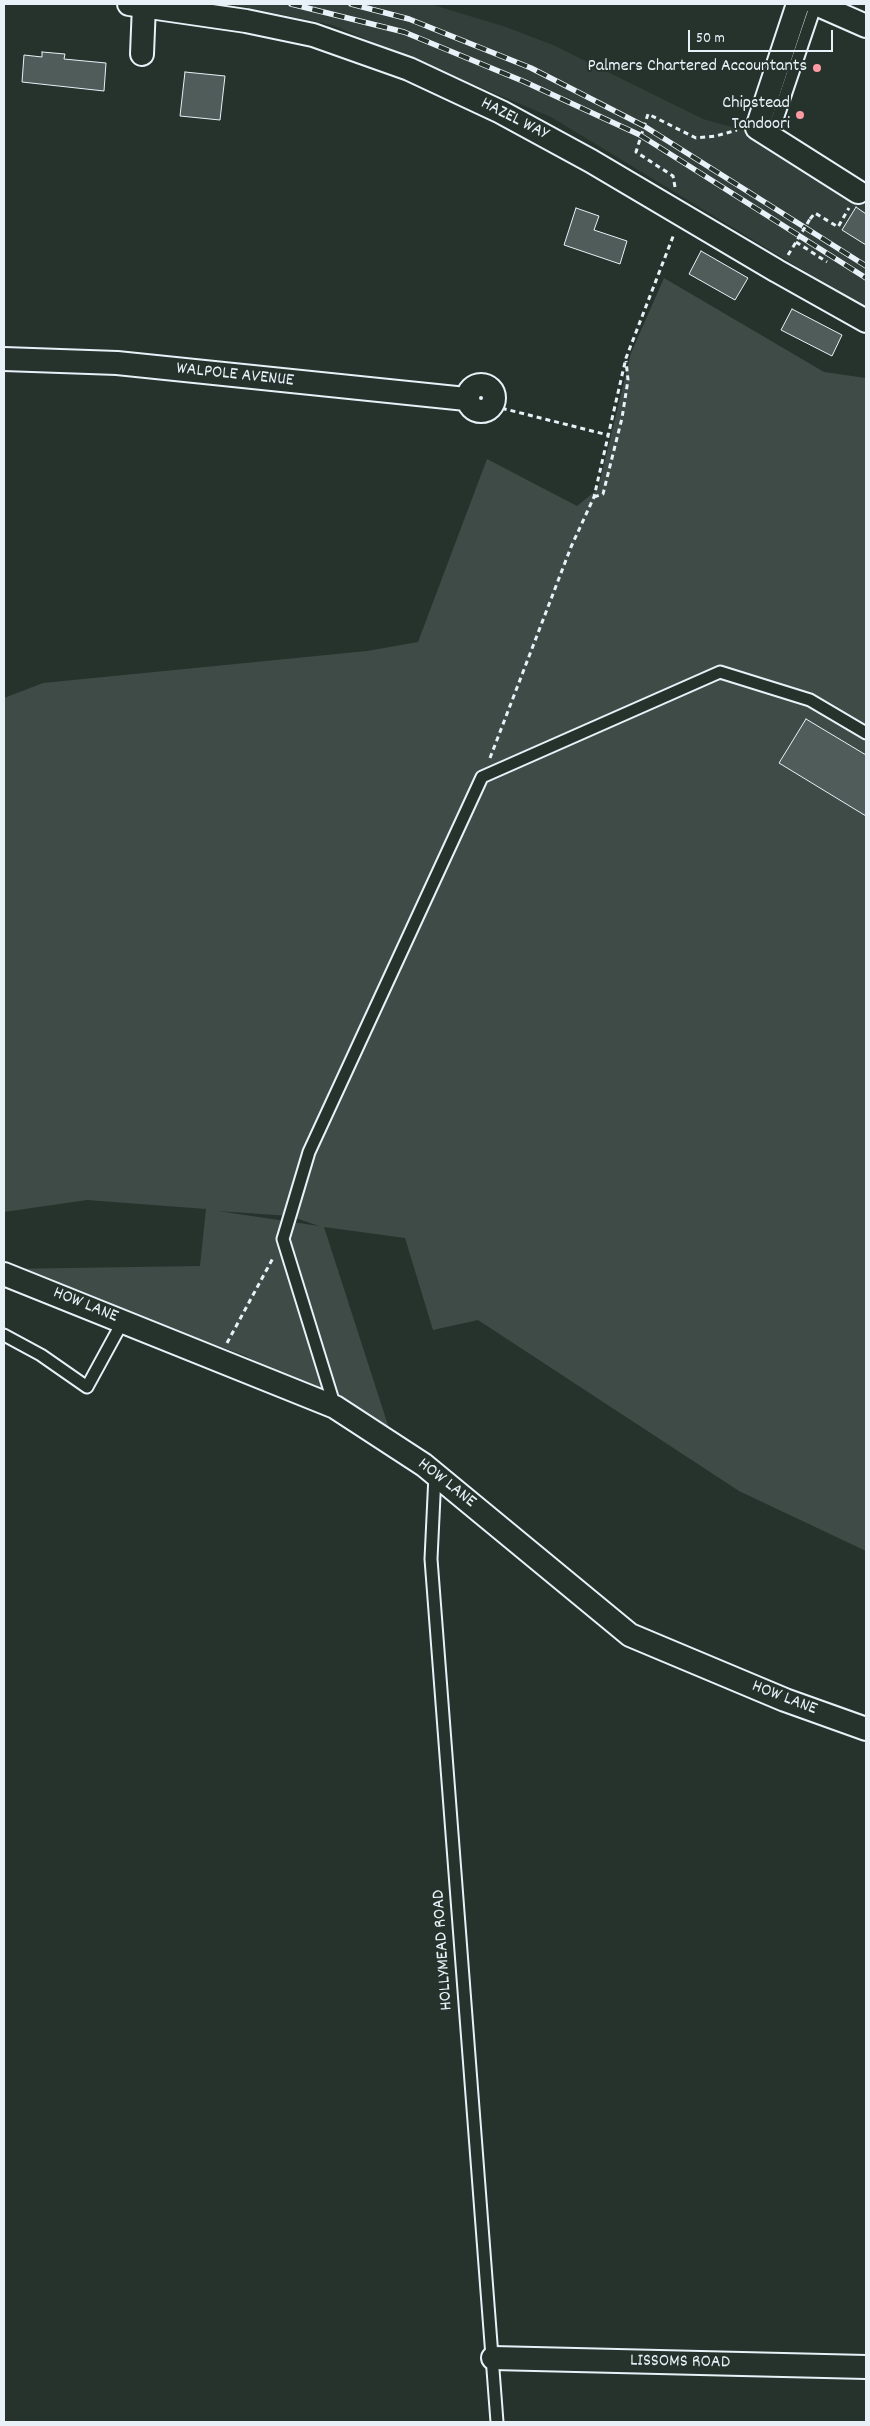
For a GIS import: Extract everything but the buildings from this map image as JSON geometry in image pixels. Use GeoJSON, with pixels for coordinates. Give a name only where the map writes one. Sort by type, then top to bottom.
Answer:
{"type":"FeatureCollection","features":[{"type":"Feature","properties":{"kind":"street"},"geometry":{"type":"LineString","coordinates":[[136,4],[142,54]]}},
{"type":"Feature","properties":{"kind":"street","name":"HAZEL WAY"},"geometry":{"type":"LineString","coordinates":[[136,4],[314,34],[409,69],[501,112],[591,161],[866,321]]}},
{"type":"Feature","properties":{"kind":"street"},"geometry":{"type":"LineString","coordinates":[[798,4],[764,133],[858,192]]}},
{"type":"Feature","properties":{"kind":"street"},"geometry":{"type":"LineString","coordinates":[[816,4],[866,26]]}},
{"type":"Feature","properties":{"kind":"street","name":"WALPOLE AVENUE"},"geometry":{"type":"LineString","coordinates":[[4,360],[118,363],[466,399],[472,410],[483,412],[493,406]]}},
{"type":"Feature","properties":{"kind":"street","name":"HOW LANE"},"geometry":{"type":"LineString","coordinates":[[4,1274],[335,1407],[424,1465],[630,1635],[785,1700],[866,1728]]}},
{"type":"Feature","properties":{"kind":"street","name":"LISSOMS ROAD"},"geometry":{"type":"LineString","coordinates":[[493,2358],[866,2367]]}},
{"type":"Feature","properties":{"kind":"lane"},"geometry":{"type":"LineString","coordinates":[[764,133],[816,4]]}},
{"type":"Feature","properties":{"kind":"lane"},"geometry":{"type":"LineString","coordinates":[[335,1407],[283,1239],[309,1152],[482,777],[720,672],[810,700],[866,733]]}},
{"type":"Feature","properties":{"kind":"lane"},"geometry":{"type":"LineString","coordinates":[[4,1335],[41,1355],[88,1388],[123,1321]]}},
{"type":"Feature","properties":{"kind":"lane","name":"HOLLYMEAD ROAD"},"geometry":{"type":"LineString","coordinates":[[436,1475],[431,1558],[497,2422]]}},
{"type":"Feature","properties":{"kind":"path"},"geometry":{"type":"LineString","coordinates":[[482,777],[571,546],[594,497],[626,358],[681,215],[673,176],[636,152],[648,114],[696,138],[764,133]]}},
{"type":"Feature","properties":{"kind":"path"},"geometry":{"type":"LineString","coordinates":[[793,247],[814,213],[838,227]]}},
{"type":"Feature","properties":{"kind":"path"},"geometry":{"type":"LineString","coordinates":[[796,242],[827,262]]}},
{"type":"Feature","properties":{"kind":"path"},"geometry":{"type":"LineString","coordinates":[[594,497],[602,494],[622,418],[628,380],[626,358]]}},
{"type":"Feature","properties":{"kind":"path"},"geometry":{"type":"LineString","coordinates":[[493,406],[608,435]]}},
{"type":"Feature","properties":{"kind":"path"},"geometry":{"type":"LineString","coordinates":[[218,1359],[283,1239]]}},
{"type":"Feature","properties":{"kind":"shaded area"},"geometry":{"type":"Polygon","coordinates":[[[230,4],[430,4],[506,27],[553,45],[703,119],[804,147],[866,189],[866,306],[806,272],[551,117],[332,25],[230,4]]]}},
{"type":"Feature","properties":{"kind":"shaded area"},"geometry":{"type":"Polygon","coordinates":[[[664,278],[824,372],[866,378],[866,1551],[739,1491],[478,1320],[433,1330],[405,1238],[324,1227],[395,1447],[335,1407],[246,1356],[7,1269],[200,1266],[206,1209],[87,1200],[4,1212],[4,698],[43,683],[367,651],[418,642],[487,459],[577,506],[598,489],[631,353],[664,278]],[[218,1211],[319,1226],[290,1216],[218,1211]]]}},
{"type":"Feature","properties":{"kind":"railway"},"geometry":{"type":"LineString","coordinates":[[291,4],[404,32],[525,82],[640,135],[866,278]]}},
{"type":"Feature","properties":{"kind":"railway"},"geometry":{"type":"LineString","coordinates":[[351,4],[409,19],[531,68],[644,126],[866,266]]}},
{"type":"Feature","properties":{"kind":"place","name":"Palmers Chartered Accountants"},"geometry":{"type":"Point","coordinates":[817,68]}},
{"type":"Feature","properties":{"kind":"place","name":"Chipstead Tandoori"},"geometry":{"type":"Point","coordinates":[800,115]}}]}
